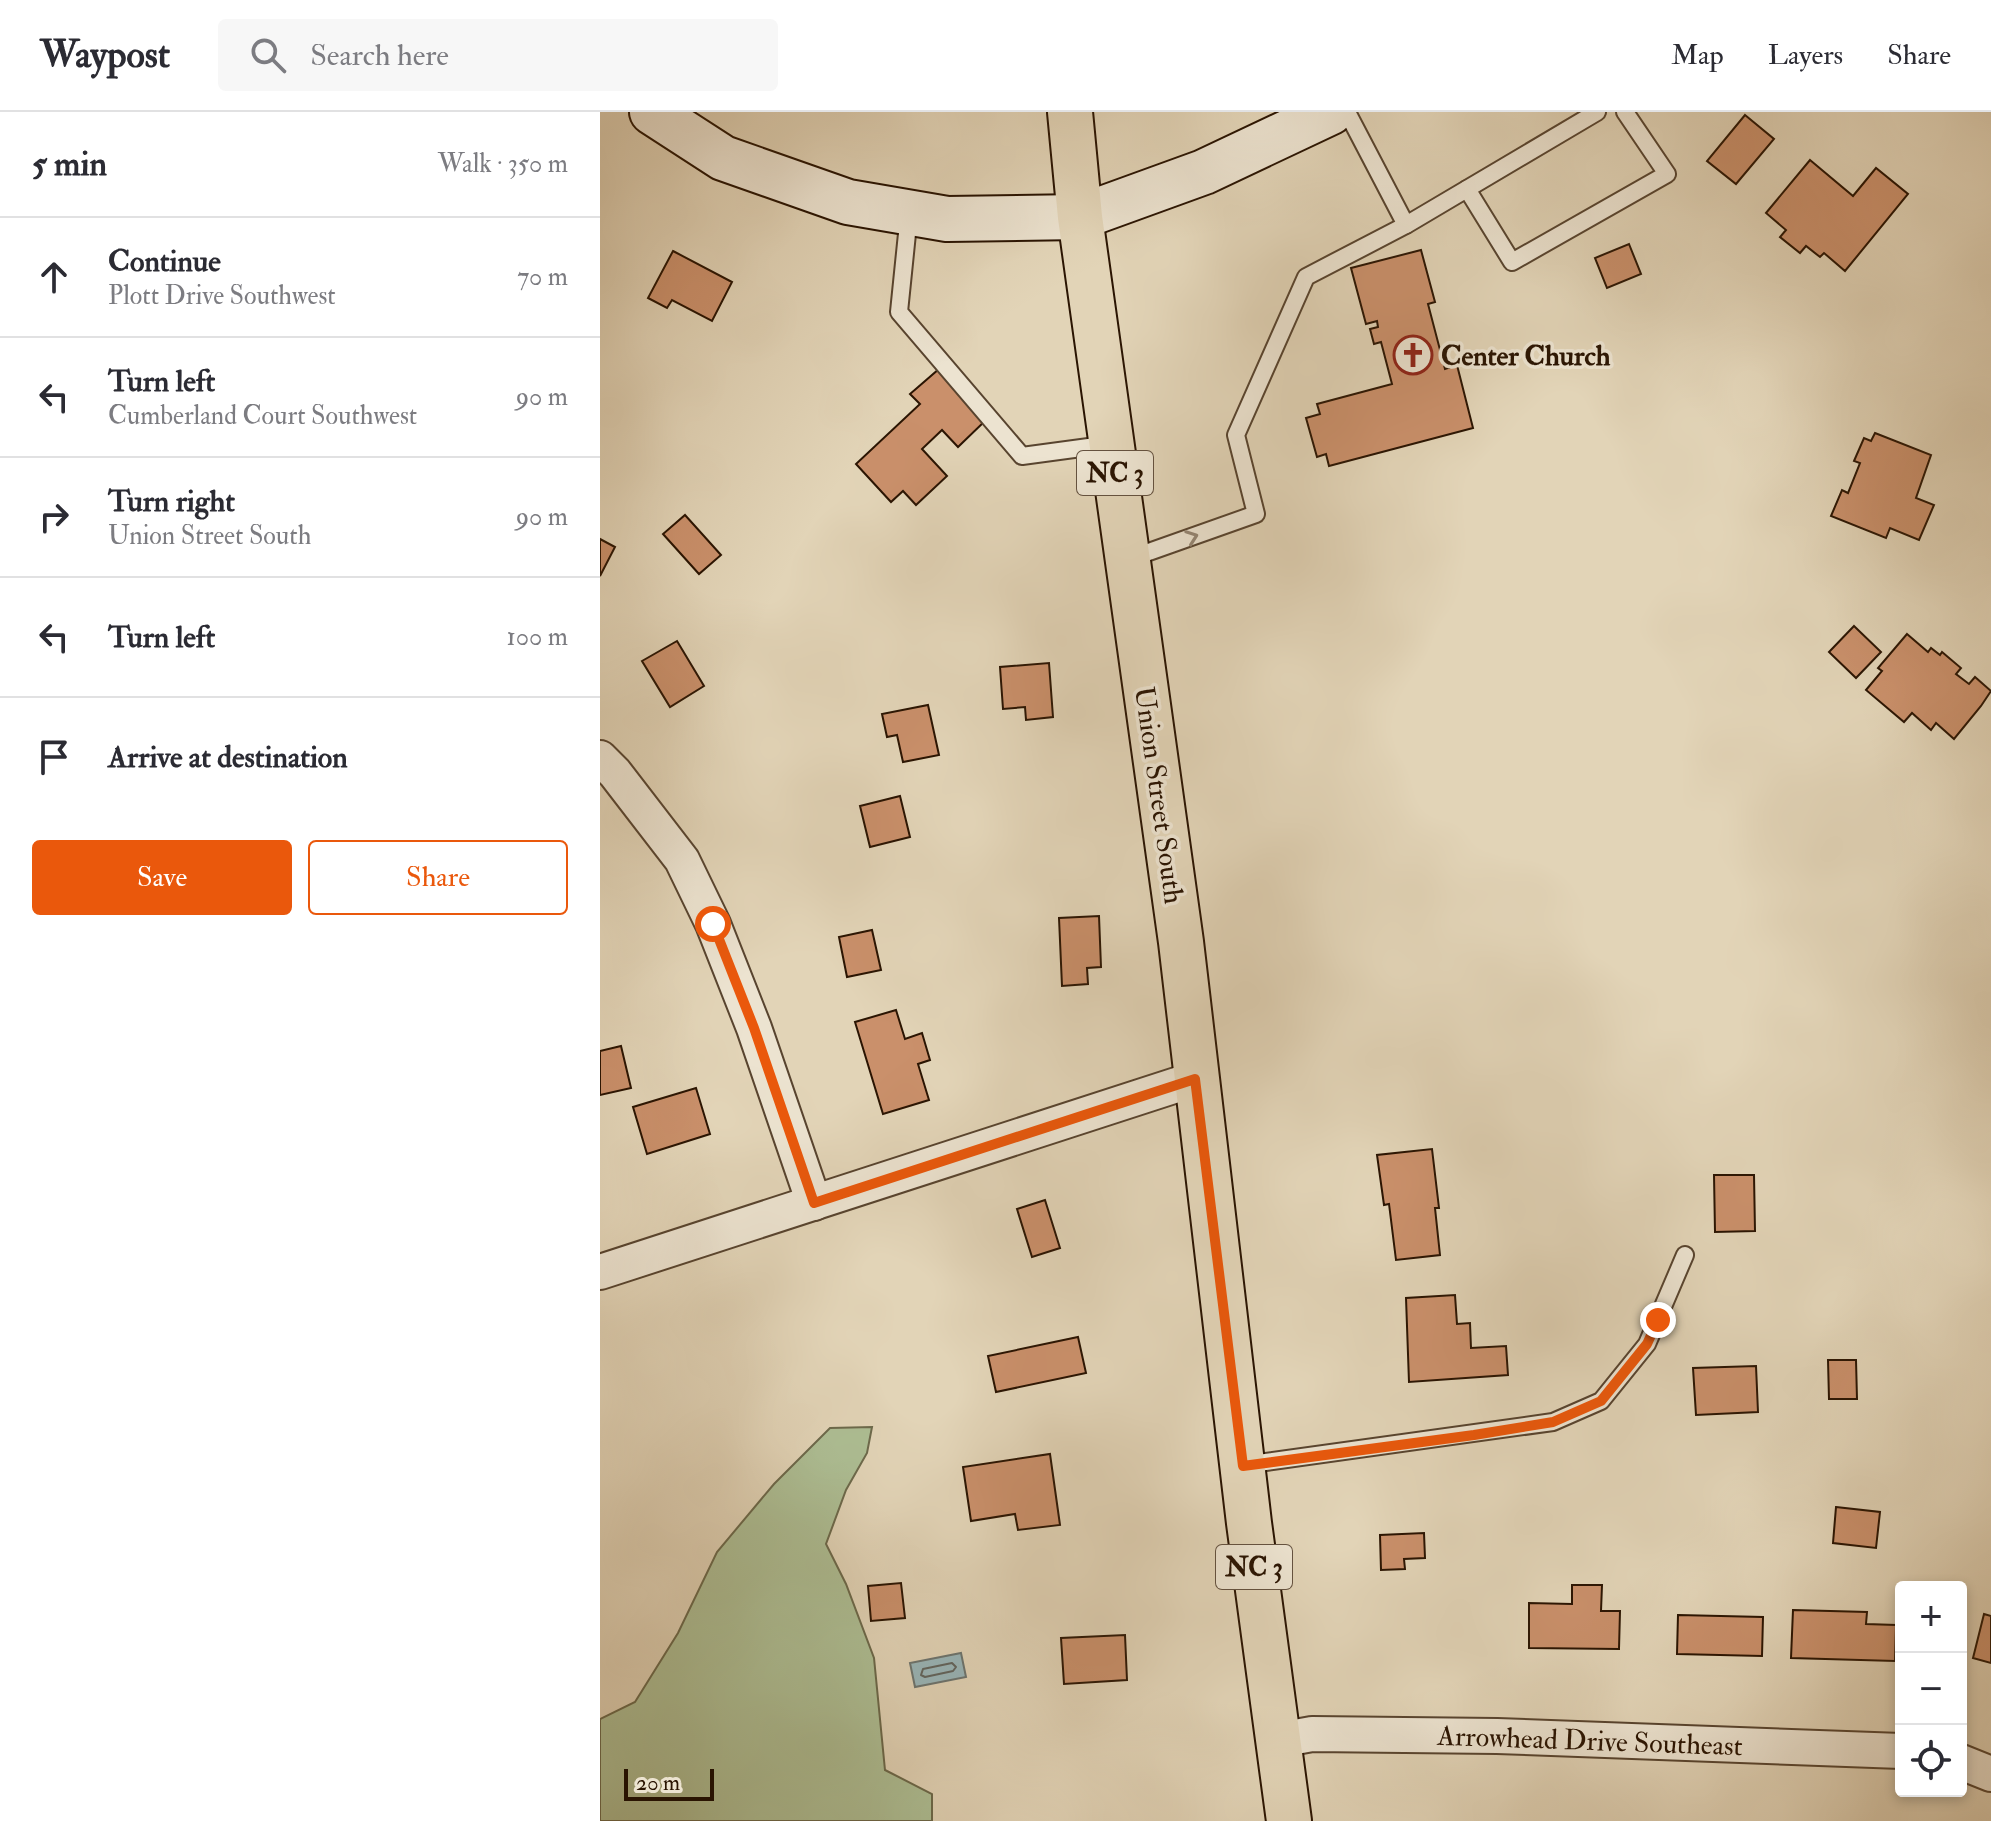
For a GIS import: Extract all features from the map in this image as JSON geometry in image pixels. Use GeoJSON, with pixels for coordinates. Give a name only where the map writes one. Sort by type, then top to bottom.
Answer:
{"type":"FeatureCollection","features":[{"type":"Feature","properties":{"kind":"main road"},"geometry":{"type":"LineString","coordinates":[[652,112],[723,158],[848,202],[947,219],[1080,217],[1204,172],[1331,112]]}},
{"type":"Feature","properties":{"kind":"main road","name":"NC 3"},"geometry":{"type":"LineString","coordinates":[[1070,112],[1080,217]]}},
{"type":"Feature","properties":{"kind":"main road","name":"Union Street South"},"geometry":{"type":"LineString","coordinates":[[1080,217],[1181,942],[1195,1079],[1289,1821]]}},
{"type":"Feature","properties":{"kind":"street"},"geometry":{"type":"LineString","coordinates":[[600,758],[682,860],[713,924],[754,1028],[814,1203]]}},
{"type":"Feature","properties":{"kind":"street"},"geometry":{"type":"LineString","coordinates":[[600,1272],[1195,1079]]}},
{"type":"Feature","properties":{"kind":"street","name":"Arrowhead Drive Southeast"},"geometry":{"type":"LineString","coordinates":[[1279,1740],[1312,1734],[1497,1736],[1895,1751]]}},
{"type":"Feature","properties":{"kind":"street"},"geometry":{"type":"LineString","coordinates":[[1967,1764],[1991,1774]]}},
{"type":"Feature","properties":{"kind":"lane"},"geometry":{"type":"LineString","coordinates":[[1347,112],[1406,225]]}},
{"type":"Feature","properties":{"kind":"lane"},"geometry":{"type":"LineString","coordinates":[[1127,560],[1256,514],[1236,435],[1306,277],[1406,225],[1597,112]]}},
{"type":"Feature","properties":{"kind":"lane"},"geometry":{"type":"LineString","coordinates":[[1467,189],[1512,262],[1667,174],[1625,112]]}},
{"type":"Feature","properties":{"kind":"lane"},"geometry":{"type":"LineString","coordinates":[[910,213],[899,312],[1022,456],[1111,444]]}},
{"type":"Feature","properties":{"kind":"lane"},"geometry":{"type":"LineString","coordinates":[[1243,1466],[1553,1422],[1601,1401],[1647,1344],[1685,1255]]}},
{"type":"Feature","properties":{"kind":"green space"},"geometry":{"type":"Polygon","coordinates":[[[872,1427],[867,1453],[846,1490],[826,1544],[846,1584],[874,1658],[885,1770],[932,1794],[932,1821],[600,1821],[600,1719],[635,1702],[678,1633],[717,1552],[774,1484],[830,1428],[872,1427]]]}},
{"type":"Feature","properties":{"kind":"water"},"geometry":{"type":"Polygon","coordinates":[[[961,1653],[966,1677],[915,1687],[910,1663],[961,1653]]]}},
{"type":"Feature","properties":{"kind":"building"},"geometry":{"type":"Polygon","coordinates":[[[1745,115],[1774,139],[1736,184],[1707,161],[1745,115]]]}},
{"type":"Feature","properties":{"kind":"building"},"geometry":{"type":"Polygon","coordinates":[[[1810,160],[1853,196],[1876,168],[1908,194],[1845,271],[1824,253],[1820,257],[1806,246],[1800,253],[1780,237],[1786,230],[1766,213],[1810,160]]]}},
{"type":"Feature","properties":{"kind":"building"},"geometry":{"type":"Polygon","coordinates":[[[1629,244],[1641,274],[1607,288],[1595,258],[1629,244]]]}},
{"type":"Feature","properties":{"kind":"building","name":"Center Church"},"geometry":{"type":"Polygon","coordinates":[[[1421,250],[1435,302],[1428,304],[1445,369],[1457,365],[1473,428],[1329,466],[1326,454],[1317,457],[1306,418],[1320,414],[1317,404],[1392,384],[1381,342],[1374,344],[1370,329],[1378,327],[1377,321],[1366,324],[1351,268],[1421,250]]]}},
{"type":"Feature","properties":{"kind":"building"},"geometry":{"type":"Polygon","coordinates":[[[673,251],[732,282],[712,321],[672,300],[667,308],[648,298],[673,251]]]}},
{"type":"Feature","properties":{"kind":"building"},"geometry":{"type":"Polygon","coordinates":[[[939,369],[986,420],[958,447],[942,430],[922,449],[947,476],[916,505],[903,491],[891,502],[856,464],[920,404],[910,394],[939,369]]]}},
{"type":"Feature","properties":{"kind":"building"},"geometry":{"type":"Polygon","coordinates":[[[1875,433],[1931,455],[1916,498],[1934,505],[1919,540],[1890,528],[1886,538],[1831,516],[1842,490],[1848,493],[1860,463],[1854,461],[1864,438],[1871,441],[1875,433]]]}},
{"type":"Feature","properties":{"kind":"building"},"geometry":{"type":"Polygon","coordinates":[[[685,515],[721,555],[699,574],[663,534],[685,515]]]}},
{"type":"Feature","properties":{"kind":"building"},"geometry":{"type":"Polygon","coordinates":[[[600,539],[615,547],[600,576],[600,539]]]}},
{"type":"Feature","properties":{"kind":"building"},"geometry":{"type":"Polygon","coordinates":[[[1854,626],[1881,652],[1856,678],[1829,652],[1854,626]]]}},
{"type":"Feature","properties":{"kind":"building"},"geometry":{"type":"Polygon","coordinates":[[[1907,634],[1928,652],[1931,648],[1940,655],[1942,652],[1961,668],[1956,674],[1969,684],[1975,677],[1991,691],[1954,739],[1936,723],[1931,730],[1912,713],[1904,722],[1866,690],[1882,671],[1878,668],[1907,634]]]}},
{"type":"Feature","properties":{"kind":"building"},"geometry":{"type":"Polygon","coordinates":[[[677,641],[704,686],[670,707],[642,661],[677,641]]]}},
{"type":"Feature","properties":{"kind":"building"},"geometry":{"type":"Polygon","coordinates":[[[1049,663],[1053,717],[1026,720],[1025,707],[1003,709],[1000,667],[1049,663]]]}},
{"type":"Feature","properties":{"kind":"building"},"geometry":{"type":"Polygon","coordinates":[[[928,705],[939,755],[903,762],[897,735],[887,737],[882,714],[928,705]]]}},
{"type":"Feature","properties":{"kind":"building"},"geometry":{"type":"Polygon","coordinates":[[[900,796],[910,837],[870,847],[860,806],[900,796]]]}},
{"type":"Feature","properties":{"kind":"building"},"geometry":{"type":"Polygon","coordinates":[[[1099,916],[1101,967],[1087,968],[1088,984],[1062,986],[1059,918],[1099,916]]]}},
{"type":"Feature","properties":{"kind":"building"},"geometry":{"type":"Polygon","coordinates":[[[872,930],[881,970],[847,977],[839,937],[872,930]]]}},
{"type":"Feature","properties":{"kind":"building"},"geometry":{"type":"Polygon","coordinates":[[[896,1010],[905,1039],[922,1033],[930,1060],[918,1064],[929,1100],[883,1114],[855,1022],[896,1010]]]}},
{"type":"Feature","properties":{"kind":"building"},"geometry":{"type":"Polygon","coordinates":[[[621,1046],[631,1088],[600,1095],[600,1051],[621,1046]]]}},
{"type":"Feature","properties":{"kind":"building"},"geometry":{"type":"Polygon","coordinates":[[[696,1088],[710,1134],[647,1154],[633,1107],[696,1088]]]}},
{"type":"Feature","properties":{"kind":"building"},"geometry":{"type":"Polygon","coordinates":[[[1432,1149],[1439,1208],[1435,1208],[1440,1255],[1396,1260],[1389,1204],[1384,1205],[1377,1155],[1432,1149]]]}},
{"type":"Feature","properties":{"kind":"building"},"geometry":{"type":"Polygon","coordinates":[[[1714,1175],[1754,1175],[1755,1231],[1715,1232],[1714,1175]]]}},
{"type":"Feature","properties":{"kind":"building"},"geometry":{"type":"Polygon","coordinates":[[[1045,1200],[1060,1248],[1032,1257],[1017,1209],[1045,1200]]]}},
{"type":"Feature","properties":{"kind":"building"},"geometry":{"type":"Polygon","coordinates":[[[1455,1295],[1457,1324],[1470,1323],[1471,1348],[1506,1346],[1508,1375],[1409,1382],[1406,1298],[1455,1295]]]}},
{"type":"Feature","properties":{"kind":"building"},"geometry":{"type":"Polygon","coordinates":[[[1078,1337],[1086,1373],[996,1392],[988,1356],[1078,1337]]]}},
{"type":"Feature","properties":{"kind":"building"},"geometry":{"type":"Polygon","coordinates":[[[1828,1360],[1856,1360],[1857,1399],[1829,1399],[1828,1360]]]}},
{"type":"Feature","properties":{"kind":"building"},"geometry":{"type":"Polygon","coordinates":[[[1756,1366],[1758,1412],[1696,1415],[1693,1368],[1756,1366]]]}},
{"type":"Feature","properties":{"kind":"building"},"geometry":{"type":"Polygon","coordinates":[[[1050,1454],[1060,1525],[1018,1530],[1015,1514],[971,1521],[963,1467],[1050,1454]]]}},
{"type":"Feature","properties":{"kind":"building"},"geometry":{"type":"Polygon","coordinates":[[[1836,1507],[1880,1512],[1876,1548],[1833,1543],[1836,1507]]]}},
{"type":"Feature","properties":{"kind":"building"},"geometry":{"type":"Polygon","coordinates":[[[1424,1533],[1425,1558],[1404,1559],[1405,1569],[1381,1570],[1380,1535],[1424,1533]]]}},
{"type":"Feature","properties":{"kind":"building"},"geometry":{"type":"Polygon","coordinates":[[[901,1583],[905,1618],[871,1621],[868,1586],[901,1583]]]}},
{"type":"Feature","properties":{"kind":"building"},"geometry":{"type":"Polygon","coordinates":[[[1572,1585],[1602,1585],[1601,1611],[1620,1611],[1619,1649],[1529,1648],[1529,1603],[1572,1604],[1572,1585]]]}},
{"type":"Feature","properties":{"kind":"building"},"geometry":{"type":"Polygon","coordinates":[[[1793,1610],[1867,1612],[1866,1624],[1895,1625],[1895,1661],[1791,1658],[1793,1610]]]}},
{"type":"Feature","properties":{"kind":"building"},"geometry":{"type":"Polygon","coordinates":[[[1984,1614],[1991,1616],[1991,1663],[1973,1658],[1984,1614]]]}},
{"type":"Feature","properties":{"kind":"building"},"geometry":{"type":"Polygon","coordinates":[[[1678,1615],[1763,1617],[1762,1656],[1677,1654],[1678,1615]]]}},
{"type":"Feature","properties":{"kind":"building"},"geometry":{"type":"Polygon","coordinates":[[[1125,1635],[1127,1680],[1064,1684],[1061,1638],[1125,1635]]]}},
{"type":"Feature","properties":{"kind":"place","name":"Center Church"},"geometry":{"type":"Point","coordinates":[1413,355]}},
{"type":"Feature","properties":{"kind":"route"},"geometry":{"type":"LineString","coordinates":[[713,924],[754,1028],[814,1203],[1195,1079],[1243,1466],[1553,1422],[1601,1401],[1647,1344],[1658,1320]]}}]}
